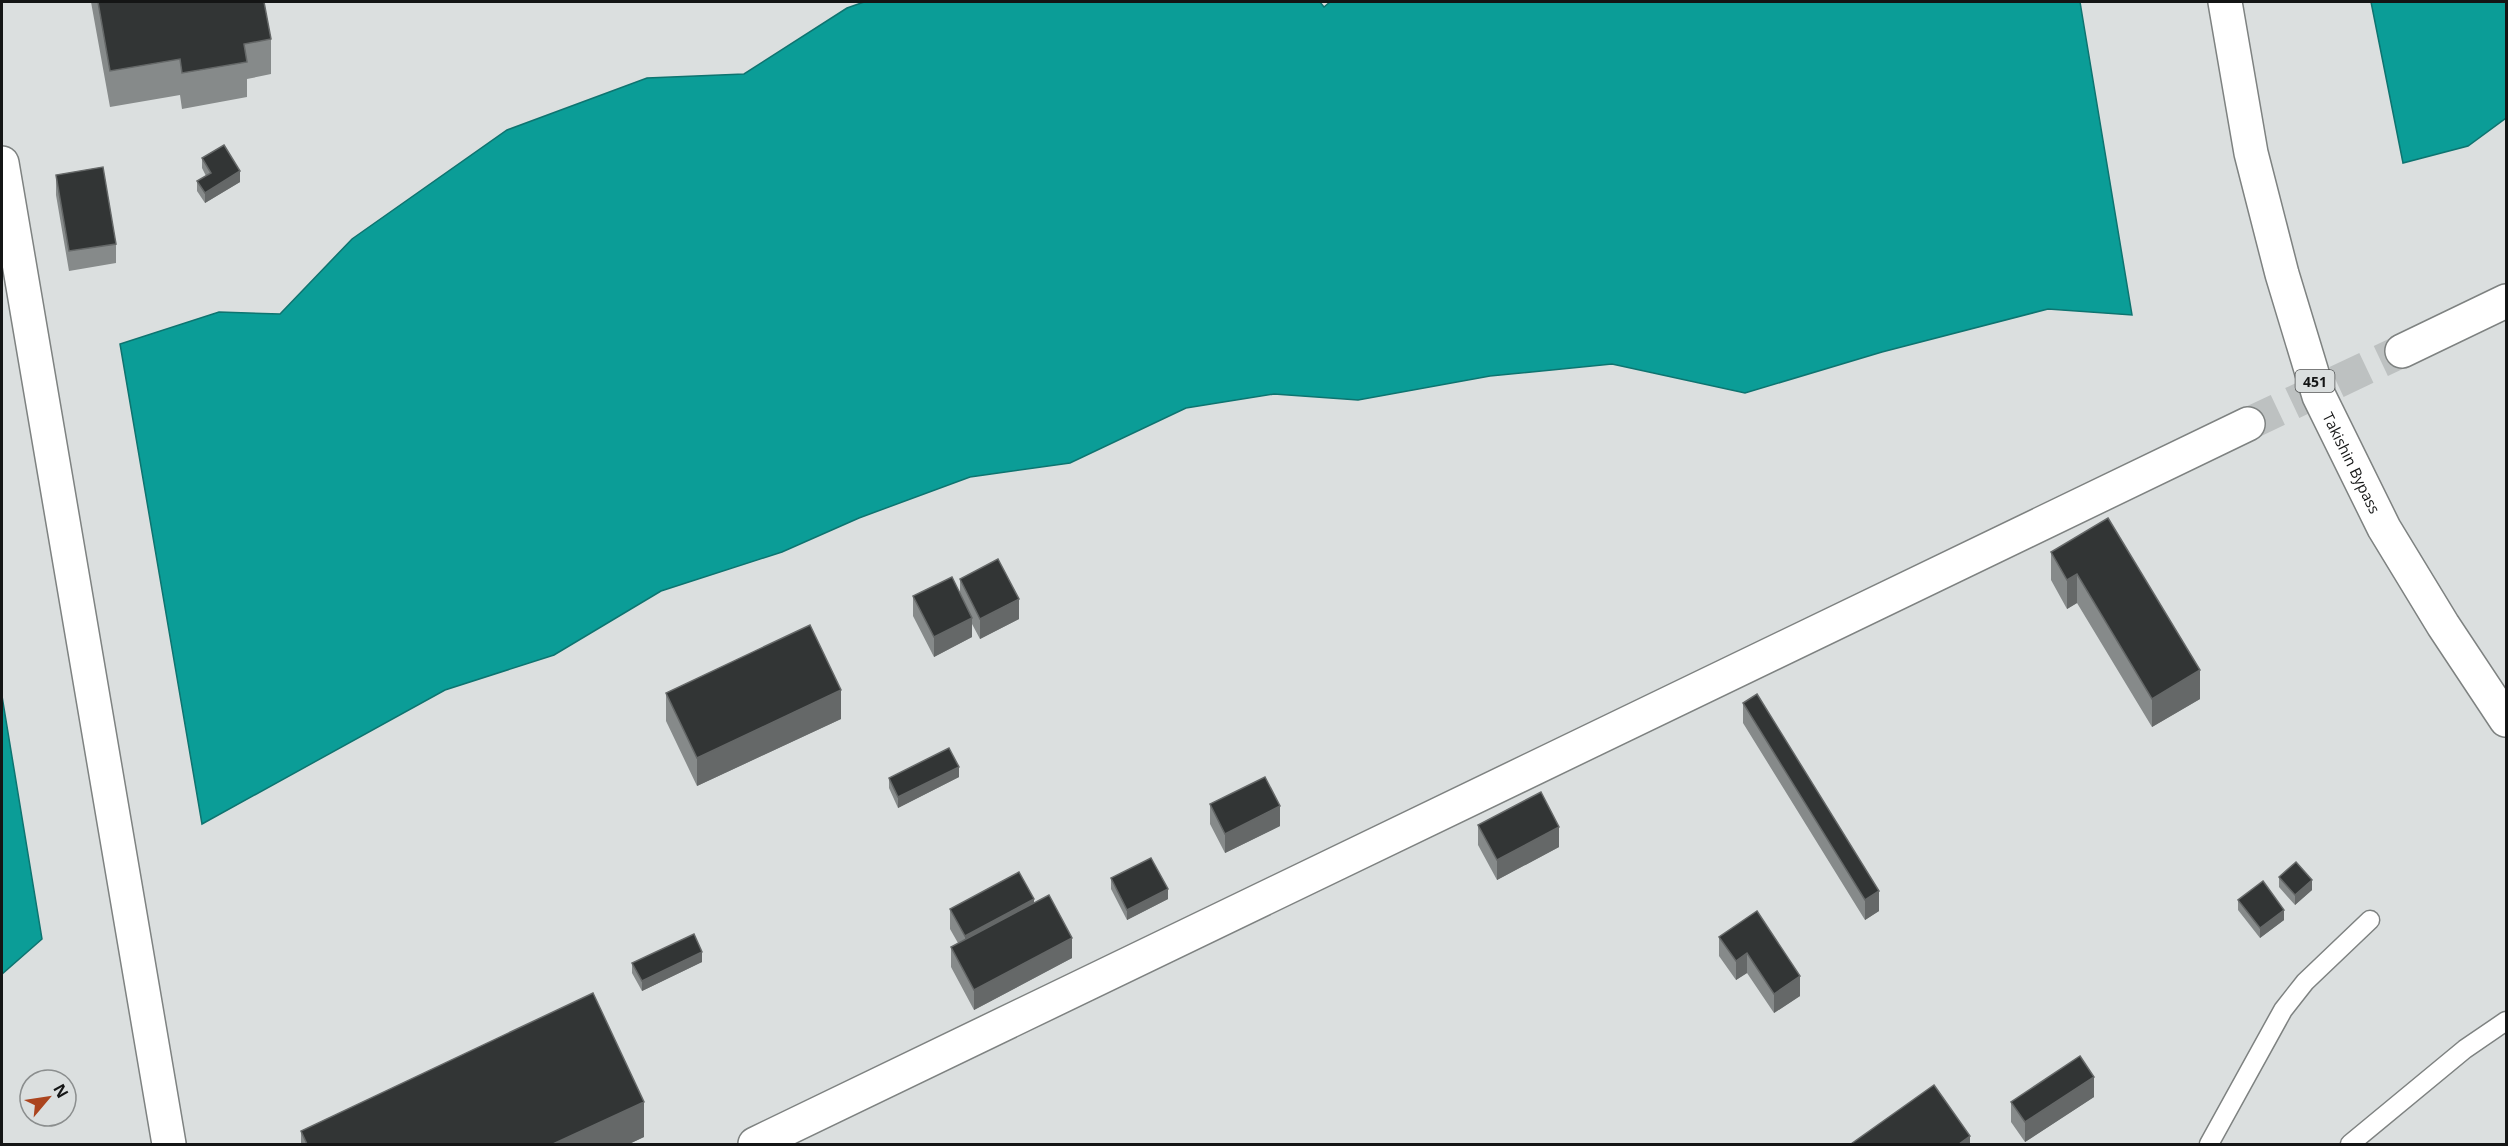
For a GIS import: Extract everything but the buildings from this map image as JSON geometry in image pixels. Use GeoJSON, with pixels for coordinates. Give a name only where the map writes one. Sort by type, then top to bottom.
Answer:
{"type":"FeatureCollection","features":[{"type":"Feature","properties":{"kind":"main road","name":"Takishin Bypass"},"geometry":{"type":"LineString","coordinates":[[2225,2],[2251,153],[2282,274],[2319,396],[2384,528],[2443,625],[2506,720]]}},
{"type":"Feature","properties":{"kind":"main road"},"geometry":{"type":"LineString","coordinates":[[2,163],[170,1144]]}},
{"type":"Feature","properties":{"kind":"main road"},"geometry":{"type":"LineString","coordinates":[[2402,351],[2506,301]]}},
{"type":"Feature","properties":{"kind":"main road"},"geometry":{"type":"LineString","coordinates":[[755,1144],[2248,424]]}},
{"type":"Feature","properties":{"kind":"lane"},"geometry":{"type":"LineString","coordinates":[[2209,1144],[2283,1010],[2304,981],[2370,920]]}},
{"type":"Feature","properties":{"kind":"lane"},"geometry":{"type":"LineString","coordinates":[[2350,1144],[2465,1049],[2506,1021]]}},
{"type":"Feature","properties":{"kind":"water"},"geometry":{"type":"Polygon","coordinates":[[[864,2],[1320,2],[1324,7],[1330,2],[2080,2],[2132,315],[2048,309],[1882,352],[1745,393],[1612,364],[1490,376],[1358,400],[1274,394],[1186,408],[1070,463],[970,477],[859,518],[782,552],[661,591],[554,655],[445,690],[202,824],[120,344],[219,312],[280,314],[352,239],[507,130],[647,78],[744,74],[847,8],[864,2]]]}},
{"type":"Feature","properties":{"kind":"water"},"geometry":{"type":"Polygon","coordinates":[[[2371,2],[2506,2],[2506,118],[2468,146],[2403,163],[2371,2]]]}},
{"type":"Feature","properties":{"kind":"water"},"geometry":{"type":"Polygon","coordinates":[[[2,696],[42,939],[2,974],[2,696]]]}},
{"type":"Feature","properties":{"kind":"tunnel"},"geometry":{"type":"LineString","coordinates":[[2248,424],[2402,351]]}}]}
